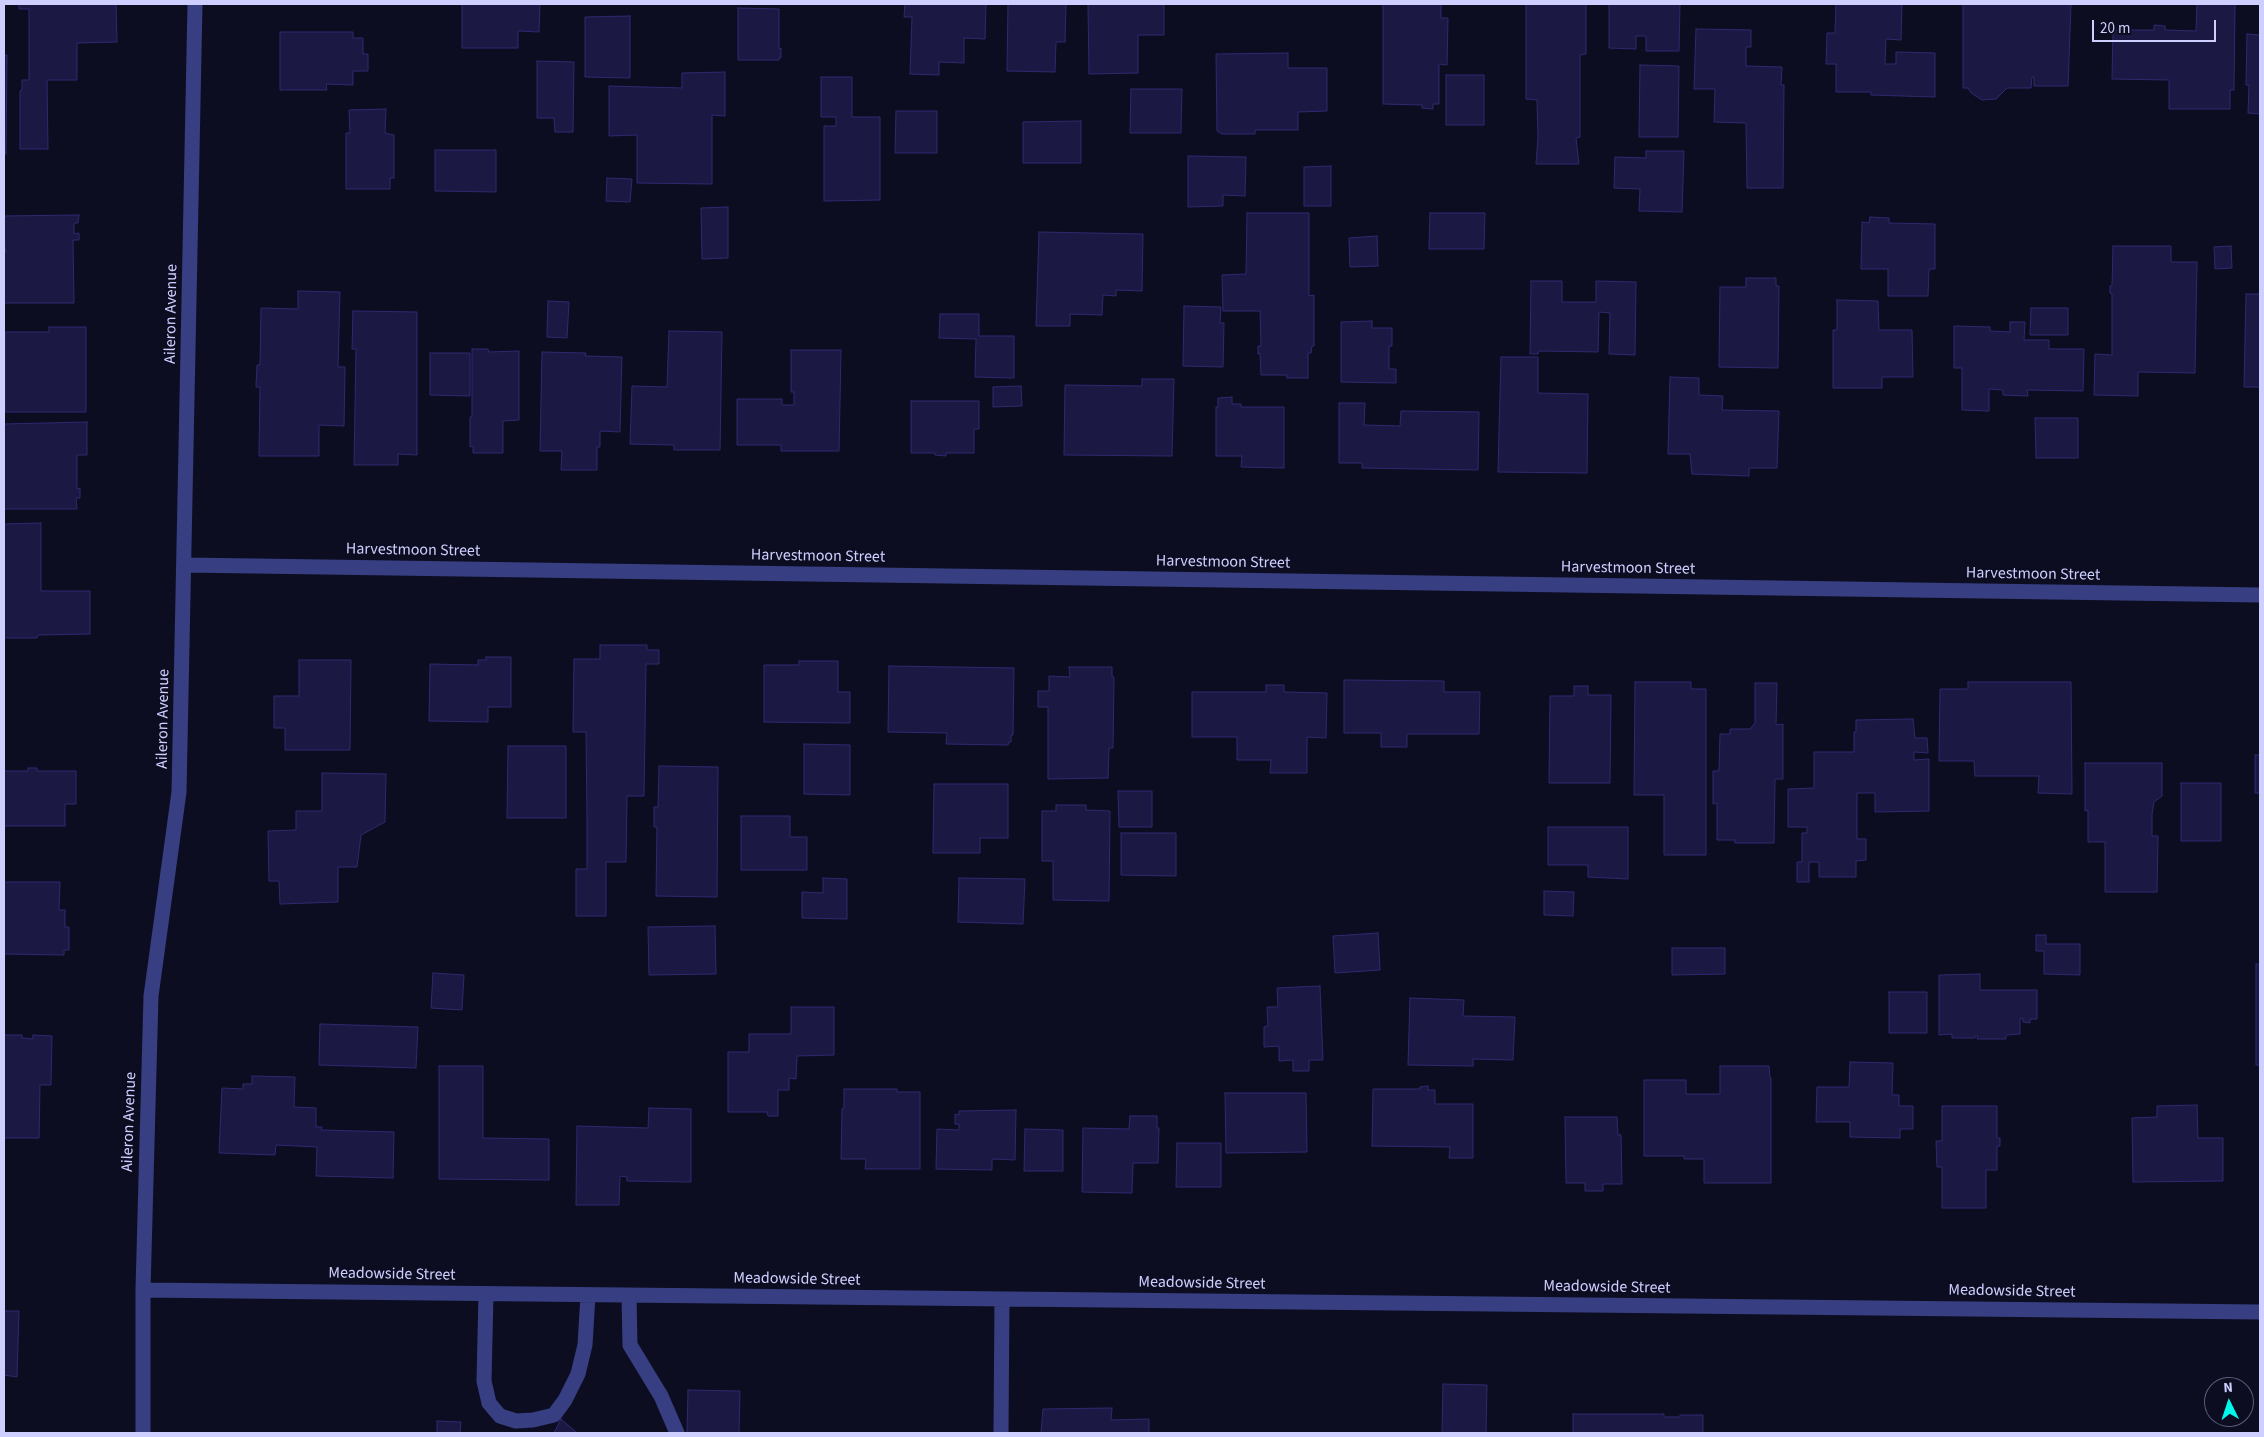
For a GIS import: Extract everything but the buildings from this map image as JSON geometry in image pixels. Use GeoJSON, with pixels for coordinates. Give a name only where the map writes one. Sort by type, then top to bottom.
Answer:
{"type":"FeatureCollection","features":[{"type":"Feature","properties":{"kind":"street","name":"Aileron Avenue"},"geometry":{"type":"LineString","coordinates":[[142,1433],[143,1290],[152,996],[179,792],[195,4]]}},
{"type":"Feature","properties":{"kind":"street","name":"Harvestmoon Street"},"geometry":{"type":"LineString","coordinates":[[185,565],[2260,596]]}},
{"type":"Feature","properties":{"kind":"street","name":"Meadowside Street"},"geometry":{"type":"LineString","coordinates":[[143,1290],[2260,1312]]}},
{"type":"Feature","properties":{"kind":"street"},"geometry":{"type":"LineString","coordinates":[[486,1294],[484,1381],[489,1403],[500,1416],[516,1421],[533,1420],[554,1415],[565,1400],[578,1374],[585,1345],[588,1295]]}},
{"type":"Feature","properties":{"kind":"street"},"geometry":{"type":"LineString","coordinates":[[629,1296],[630,1345],[661,1396],[677,1433]]}},
{"type":"Feature","properties":{"kind":"street"},"geometry":{"type":"LineString","coordinates":[[1001,1433],[1002,1299]]}}]}
